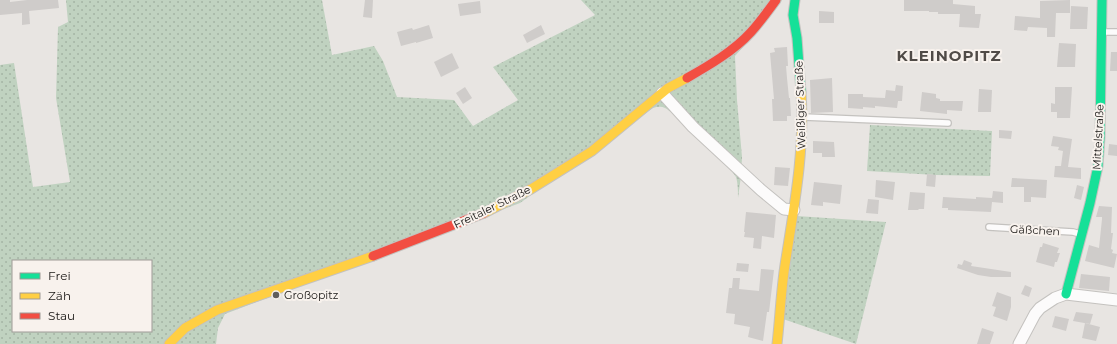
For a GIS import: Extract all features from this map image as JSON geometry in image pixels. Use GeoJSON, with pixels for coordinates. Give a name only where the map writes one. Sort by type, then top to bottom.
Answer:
{"type":"FeatureCollection","features":[{"type":"Feature","properties":{"kind":"street","name":"Freitaler Straße"},"geometry":{"type":"LineString","coordinates":[[170,344],[178,332],[217,310],[391,250],[500,206],[531,189],[592,151],[662,93],[684,78],[707,66],[739,43],[776,0]]}},
{"type":"Feature","properties":{"kind":"street","name":"Weißiger Straße"},"geometry":{"type":"LineString","coordinates":[[776,344],[785,267],[801,159],[802,117],[797,44],[793,14],[795,0]]}},
{"type":"Feature","properties":{"kind":"street","name":"Mittelstraße"},"geometry":{"type":"LineString","coordinates":[[1066,294],[1090,203],[1098,166],[1100,137],[1102,0]]}},
{"type":"Feature","properties":{"kind":"street"},"geometry":{"type":"LineString","coordinates":[[662,93],[693,127],[761,190],[784,209],[794,210]]}},
{"type":"Feature","properties":{"kind":"street"},"geometry":{"type":"LineString","coordinates":[[1019,344],[1028,325],[1040,308],[1055,298],[1066,294],[1117,300]]}},
{"type":"Feature","properties":{"kind":"lane"},"geometry":{"type":"LineString","coordinates":[[1102,32],[1117,32]]}},
{"type":"Feature","properties":{"kind":"lane"},"geometry":{"type":"LineString","coordinates":[[802,117],[948,123]]}},
{"type":"Feature","properties":{"kind":"lane","name":"Gäßchen"},"geometry":{"type":"LineString","coordinates":[[989,227],[1073,232],[1081,235]]}},
{"type":"Feature","properties":{"kind":"green space"},"geometry":{"type":"Polygon","coordinates":[[[66,0],[322,0],[332,55],[374,46],[383,61],[397,97],[454,100],[473,126],[518,100],[493,67],[595,15],[581,0],[782,0],[768,19],[735,56],[742,157],[738,198],[738,185],[736,177],[724,163],[690,129],[664,107],[656,107],[520,203],[225,314],[218,328],[216,344],[0,344],[0,65],[14,63],[33,187],[70,182],[56,98],[58,27],[68,22],[66,0]]]}},
{"type":"Feature","properties":{"kind":"green space"},"geometry":{"type":"Polygon","coordinates":[[[870,125],[992,131],[990,176],[867,171],[870,125]]]}},
{"type":"Feature","properties":{"kind":"green space"},"geometry":{"type":"Polygon","coordinates":[[[797,216],[886,222],[856,344],[783,319],[797,216]]]}},
{"type":"Feature","properties":{"kind":"building"},"geometry":{"type":"Polygon","coordinates":[[[0,0],[10,0],[10,2],[27,0],[58,0],[59,8],[29,11],[30,24],[22,25],[22,13],[0,15],[0,0]]]}},
{"type":"Feature","properties":{"kind":"building"},"geometry":{"type":"Polygon","coordinates":[[[365,0],[373,0],[372,18],[363,17],[365,0]]]}},
{"type":"Feature","properties":{"kind":"building"},"geometry":{"type":"Polygon","coordinates":[[[904,0],[953,0],[953,4],[975,6],[975,14],[981,14],[979,28],[959,27],[960,14],[938,14],[938,12],[929,11],[904,11],[904,0]]]}},
{"type":"Feature","properties":{"kind":"building"},"geometry":{"type":"Polygon","coordinates":[[[1070,0],[1070,13],[1056,13],[1055,37],[1047,37],[1047,28],[1028,27],[1027,31],[1014,30],[1015,16],[1040,18],[1040,1],[1070,0]]]}},
{"type":"Feature","properties":{"kind":"building"},"geometry":{"type":"Polygon","coordinates":[[[480,1],[481,13],[460,16],[458,4],[480,1]]]}},
{"type":"Feature","properties":{"kind":"building"},"geometry":{"type":"Polygon","coordinates":[[[1071,6],[1088,7],[1087,29],[1070,29],[1071,6]]]}},
{"type":"Feature","properties":{"kind":"building"},"geometry":{"type":"Polygon","coordinates":[[[819,11],[834,12],[834,23],[819,23],[819,11]]]}},
{"type":"Feature","properties":{"kind":"building"},"geometry":{"type":"Polygon","coordinates":[[[429,25],[433,38],[401,46],[397,32],[412,28],[413,30],[429,25]]]}},
{"type":"Feature","properties":{"kind":"building"},"geometry":{"type":"Polygon","coordinates":[[[541,25],[545,34],[527,43],[523,35],[541,25]]]}},
{"type":"Feature","properties":{"kind":"building"},"geometry":{"type":"Polygon","coordinates":[[[1059,43],[1076,44],[1075,67],[1057,67],[1059,43]]]}},
{"type":"Feature","properties":{"kind":"building"},"geometry":{"type":"Polygon","coordinates":[[[787,47],[788,66],[786,66],[791,116],[787,116],[787,121],[773,121],[772,99],[774,99],[770,53],[775,52],[774,48],[787,47]]]}},
{"type":"Feature","properties":{"kind":"building"},"geometry":{"type":"Polygon","coordinates":[[[1111,52],[1117,52],[1117,71],[1110,71],[1111,52]]]}},
{"type":"Feature","properties":{"kind":"building"},"geometry":{"type":"Polygon","coordinates":[[[452,53],[459,68],[441,77],[434,62],[452,53]]]}},
{"type":"Feature","properties":{"kind":"building"},"geometry":{"type":"Polygon","coordinates":[[[832,78],[833,112],[811,113],[810,80],[832,78]]]}},
{"type":"Feature","properties":{"kind":"building"},"geometry":{"type":"Polygon","coordinates":[[[896,85],[903,86],[902,101],[898,101],[897,108],[875,106],[875,108],[863,107],[863,109],[848,108],[848,94],[863,94],[863,97],[885,98],[886,90],[895,91],[896,85]]]}},
{"type":"Feature","properties":{"kind":"building"},"geometry":{"type":"Polygon","coordinates":[[[465,87],[472,98],[463,104],[456,93],[465,87]]]}},
{"type":"Feature","properties":{"kind":"building"},"geometry":{"type":"Polygon","coordinates":[[[1055,87],[1072,87],[1070,118],[1057,118],[1057,112],[1051,112],[1051,103],[1055,104],[1055,87]]]}},
{"type":"Feature","properties":{"kind":"building"},"geometry":{"type":"Polygon","coordinates":[[[979,89],[992,90],[991,112],[978,112],[979,89]]]}},
{"type":"Feature","properties":{"kind":"building"},"geometry":{"type":"Polygon","coordinates":[[[922,92],[936,94],[936,98],[940,99],[940,101],[963,101],[962,111],[947,110],[947,114],[920,111],[922,92]]]}},
{"type":"Feature","properties":{"kind":"building"},"geometry":{"type":"Polygon","coordinates":[[[999,130],[1012,131],[1011,139],[999,138],[999,130]]]}},
{"type":"Feature","properties":{"kind":"building"},"geometry":{"type":"Polygon","coordinates":[[[1053,136],[1072,139],[1068,167],[1081,168],[1081,179],[1054,177],[1055,166],[1061,166],[1063,151],[1058,150],[1059,147],[1051,146],[1053,136]]]}},
{"type":"Feature","properties":{"kind":"building"},"geometry":{"type":"Polygon","coordinates":[[[813,141],[834,142],[835,157],[822,157],[822,153],[813,153],[813,141]]]}},
{"type":"Feature","properties":{"kind":"building"},"geometry":{"type":"Polygon","coordinates":[[[1109,144],[1117,145],[1117,156],[1108,155],[1109,144]]]}},
{"type":"Feature","properties":{"kind":"building"},"geometry":{"type":"Polygon","coordinates":[[[775,167],[790,168],[788,186],[774,185],[775,167]]]}},
{"type":"Feature","properties":{"kind":"building"},"geometry":{"type":"Polygon","coordinates":[[[927,174],[936,175],[935,187],[926,186],[927,174]]]}},
{"type":"Feature","properties":{"kind":"building"},"geometry":{"type":"Polygon","coordinates":[[[1012,178],[1047,180],[1046,198],[1031,197],[1031,202],[1024,202],[1024,187],[1011,187],[1012,178]]]}},
{"type":"Feature","properties":{"kind":"building"},"geometry":{"type":"Polygon","coordinates":[[[876,180],[895,182],[893,200],[875,197],[876,180]]]}},
{"type":"Feature","properties":{"kind":"building"},"geometry":{"type":"Polygon","coordinates":[[[814,182],[842,185],[840,204],[823,202],[823,206],[811,205],[814,182]]]}},
{"type":"Feature","properties":{"kind":"building"},"geometry":{"type":"Polygon","coordinates":[[[1077,185],[1084,187],[1081,200],[1074,198],[1077,185]]]}},
{"type":"Feature","properties":{"kind":"building"},"geometry":{"type":"Polygon","coordinates":[[[993,191],[1003,192],[1003,203],[992,202],[991,212],[948,210],[948,208],[942,208],[943,197],[976,199],[976,197],[992,198],[993,191]]]}},
{"type":"Feature","properties":{"kind":"building"},"geometry":{"type":"Polygon","coordinates":[[[910,192],[925,193],[924,209],[908,210],[910,192]]]}},
{"type":"Feature","properties":{"kind":"building"},"geometry":{"type":"Polygon","coordinates":[[[868,199],[879,200],[878,214],[866,213],[868,199]]]}},
{"type":"Feature","properties":{"kind":"building"},"geometry":{"type":"Polygon","coordinates":[[[1099,206],[1112,207],[1111,233],[1113,233],[1111,249],[1113,250],[1112,253],[1117,254],[1114,268],[1085,261],[1089,245],[1099,248],[1102,217],[1096,217],[1099,206]]]}},
{"type":"Feature","properties":{"kind":"building"},"geometry":{"type":"Polygon","coordinates":[[[746,212],[776,215],[774,238],[762,236],[761,249],[753,248],[754,238],[744,237],[746,212]]]}},
{"type":"Feature","properties":{"kind":"building"},"geometry":{"type":"Polygon","coordinates":[[[1043,243],[1059,248],[1057,253],[1060,253],[1054,267],[1036,262],[1040,247],[1042,247],[1043,243]]]}},
{"type":"Feature","properties":{"kind":"building"},"geometry":{"type":"Polygon","coordinates":[[[964,260],[972,263],[971,266],[1011,272],[1011,277],[991,277],[978,275],[957,268],[958,264],[962,265],[964,260]]]}},
{"type":"Feature","properties":{"kind":"building"},"geometry":{"type":"Polygon","coordinates":[[[737,263],[749,264],[748,272],[736,271],[737,263]]]}},
{"type":"Feature","properties":{"kind":"building"},"geometry":{"type":"Polygon","coordinates":[[[761,269],[774,270],[769,312],[767,312],[763,341],[748,337],[750,327],[734,324],[735,314],[726,313],[729,288],[732,288],[733,278],[740,278],[739,289],[759,291],[761,269]]]}},
{"type":"Feature","properties":{"kind":"building"},"geometry":{"type":"Polygon","coordinates":[[[1081,274],[1110,277],[1109,291],[1079,288],[1081,274]]]}},
{"type":"Feature","properties":{"kind":"building"},"geometry":{"type":"Polygon","coordinates":[[[1025,285],[1032,288],[1029,297],[1021,294],[1025,285]]]}},
{"type":"Feature","properties":{"kind":"building"},"geometry":{"type":"Polygon","coordinates":[[[997,292],[1011,297],[1011,307],[1007,321],[993,316],[996,307],[992,306],[997,292]]]}},
{"type":"Feature","properties":{"kind":"building"},"geometry":{"type":"Polygon","coordinates":[[[1076,312],[1093,314],[1090,324],[1073,321],[1076,312]]]}},
{"type":"Feature","properties":{"kind":"building"},"geometry":{"type":"Polygon","coordinates":[[[1055,316],[1069,319],[1066,331],[1052,327],[1055,316]]]}},
{"type":"Feature","properties":{"kind":"building"},"geometry":{"type":"Polygon","coordinates":[[[1085,323],[1100,327],[1096,341],[1082,338],[1085,323]]]}},
{"type":"Feature","properties":{"kind":"building"},"geometry":{"type":"Polygon","coordinates":[[[982,328],[994,332],[990,344],[977,344],[982,328]]]}},
{"type":"Feature","properties":{"kind":"traffic: fast"},"geometry":{"type":"LineString","coordinates":[[795,0],[793,15],[797,38],[801,92]]}},
{"type":"Feature","properties":{"kind":"traffic: fast"},"geometry":{"type":"LineString","coordinates":[[1066,294],[1090,203],[1098,166],[1100,137],[1102,0]]}},
{"type":"Feature","properties":{"kind":"traffic: slow"},"geometry":{"type":"LineString","coordinates":[[484,213],[531,189],[592,151],[668,88],[687,78]]}},
{"type":"Feature","properties":{"kind":"traffic: slow"},"geometry":{"type":"LineString","coordinates":[[777,344],[784,275],[798,179],[802,114],[801,92]]}},
{"type":"Feature","properties":{"kind":"traffic: slow"},"geometry":{"type":"LineString","coordinates":[[169,344],[185,328],[217,310],[373,256]]}},
{"type":"Feature","properties":{"kind":"traffic: jam"},"geometry":{"type":"LineString","coordinates":[[687,78],[737,46],[754,28],[776,0]]}},
{"type":"Feature","properties":{"kind":"traffic: jam"},"geometry":{"type":"LineString","coordinates":[[373,256],[484,213]]}},
{"type":"Feature","properties":{"kind":"place","name":"Großopitz"},"geometry":{"type":"Point","coordinates":[276,295]}},
{"type":"Feature","properties":{"kind":"district","name":"KLEINOPITZ"},"geometry":{"type":"Point","coordinates":[949,55]}}]}
